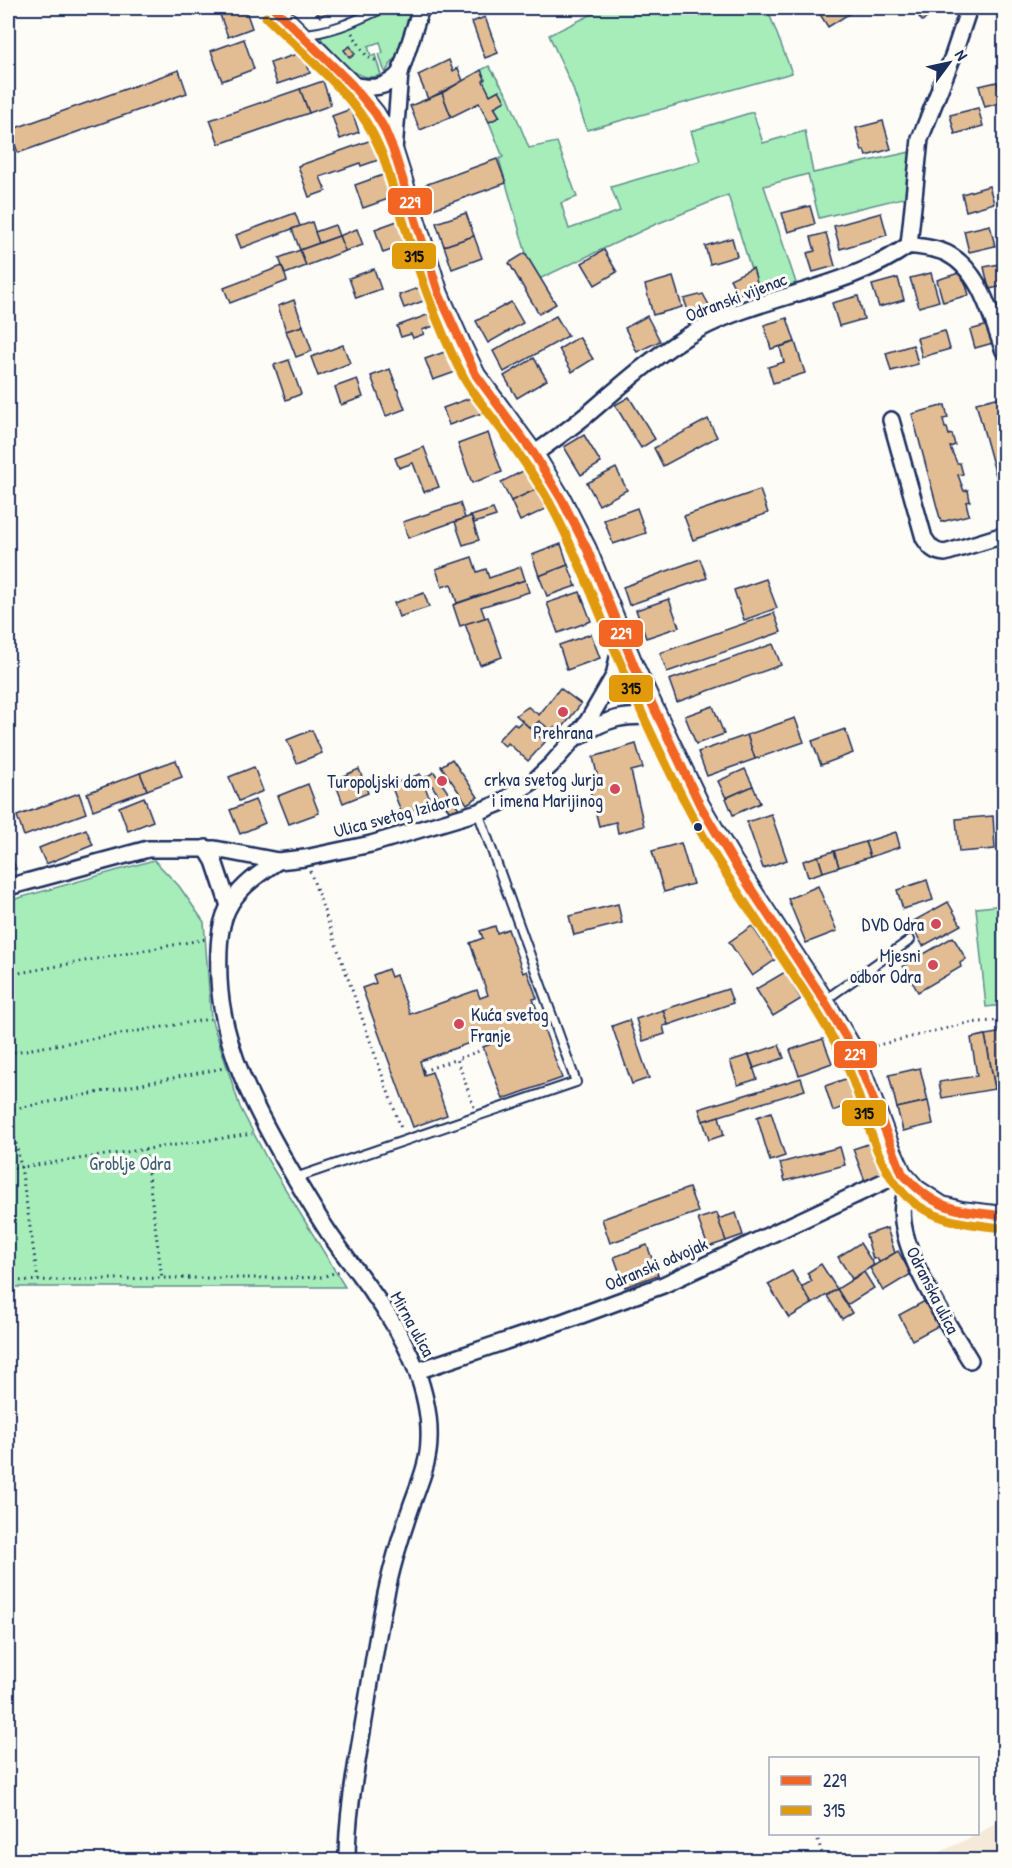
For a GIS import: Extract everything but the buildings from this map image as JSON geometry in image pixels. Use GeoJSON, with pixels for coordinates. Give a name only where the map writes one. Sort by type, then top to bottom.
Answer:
{"type":"FeatureCollection","features":[{"type":"Feature","properties":{"kind":"street"},"geometry":{"type":"LineString","coordinates":[[274,8],[352,85],[375,113],[394,152],[436,285],[476,375],[534,454],[575,523],[622,639],[716,834],[824,1000],[854,1052],[889,1144],[906,1179],[942,1206],[961,1211],[1005,1216]]}},
{"type":"Feature","properties":{"kind":"street"},"geometry":{"type":"LineString","coordinates":[[394,152],[400,73],[422,8]]}},
{"type":"Feature","properties":{"kind":"street"},"geometry":{"type":"LineString","coordinates":[[969,8],[953,56],[920,139],[909,245],[944,252],[963,264],[984,296],[1005,351]]}},
{"type":"Feature","properties":{"kind":"street"},"geometry":{"type":"LineString","coordinates":[[352,85],[365,88],[385,86],[400,73]]}},
{"type":"Feature","properties":{"kind":"street","name":"Odranski vijenac"},"geometry":{"type":"LineString","coordinates":[[534,454],[587,414],[639,369],[699,330],[732,315],[865,270],[891,258],[909,245]]}},
{"type":"Feature","properties":{"kind":"street"},"geometry":{"type":"LineString","coordinates":[[891,420],[924,538],[930,547],[936,552],[945,553],[1005,536]]}},
{"type":"Feature","properties":{"kind":"street","name":"Ulica svetog Izidora"},"geometry":{"type":"LineString","coordinates":[[278,861],[305,858],[371,844],[478,812],[500,803],[535,780],[551,765],[588,721],[614,676],[622,639]]}},
{"type":"Feature","properties":{"kind":"street"},"geometry":{"type":"LineString","coordinates":[[572,741],[593,727],[614,718],[630,715],[658,717]]}},
{"type":"Feature","properties":{"kind":"street"},"geometry":{"type":"LineString","coordinates":[[8,887],[139,850],[206,848],[278,861]]}},
{"type":"Feature","properties":{"kind":"street"},"geometry":{"type":"LineString","coordinates":[[206,848],[214,861],[229,906]]}},
{"type":"Feature","properties":{"kind":"street","name":"Mirna ulica"},"geometry":{"type":"LineString","coordinates":[[278,861],[255,876],[239,891],[220,926],[218,955],[220,995],[229,1040],[249,1095],[295,1178],[331,1236],[385,1311],[407,1348],[417,1371],[428,1412],[428,1456],[388,1584],[350,1806],[347,1860]]}},
{"type":"Feature","properties":{"kind":"street","name":"Odranska ulica"},"geometry":{"type":"LineString","coordinates":[[906,1179],[902,1209],[903,1228],[908,1246],[924,1281],[970,1360]]}},
{"type":"Feature","properties":{"kind":"street","name":"Odranski odvojak"},"geometry":{"type":"LineString","coordinates":[[417,1371],[565,1322],[663,1285],[906,1179]]}},
{"type":"Feature","properties":{"kind":"lane"},"geometry":{"type":"LineString","coordinates":[[300,34],[318,33],[347,24],[384,8]]}},
{"type":"Feature","properties":{"kind":"lane"},"geometry":{"type":"LineString","coordinates":[[295,1178],[576,1082],[478,812]]}},
{"type":"Feature","properties":{"kind":"lane"},"geometry":{"type":"LineString","coordinates":[[824,1000],[910,940]]}},
{"type":"Feature","properties":{"kind":"path"},"geometry":{"type":"LineString","coordinates":[[347,24],[367,57],[380,62]]}},
{"type":"Feature","properties":{"kind":"path"},"geometry":{"type":"LineString","coordinates":[[305,858],[405,1141]]}},
{"type":"Feature","properties":{"kind":"path"},"geometry":{"type":"LineString","coordinates":[[8,975],[206,939]]}},
{"type":"Feature","properties":{"kind":"path"},"geometry":{"type":"LineString","coordinates":[[8,1053],[211,1018]]}},
{"type":"Feature","properties":{"kind":"path"},"geometry":{"type":"LineString","coordinates":[[854,1052],[968,1023],[1005,1020]]}},
{"type":"Feature","properties":{"kind":"path"},"geometry":{"type":"LineString","coordinates":[[423,1071],[484,1049]]}},
{"type":"Feature","properties":{"kind":"path"},"geometry":{"type":"LineString","coordinates":[[457,1059],[478,1117]]}},
{"type":"Feature","properties":{"kind":"path"},"geometry":{"type":"LineString","coordinates":[[38,1280],[21,1167],[8,1109],[227,1068]]}},
{"type":"Feature","properties":{"kind":"path"},"geometry":{"type":"LineString","coordinates":[[8,1169],[254,1133]]}},
{"type":"Feature","properties":{"kind":"path"},"geometry":{"type":"LineString","coordinates":[[145,1149],[162,1278]]}},
{"type":"Feature","properties":{"kind":"path"},"geometry":{"type":"LineString","coordinates":[[8,1281],[322,1277],[336,1273],[352,1264]]}},
{"type":"Feature","properties":{"kind":"path"},"geometry":{"type":"LineString","coordinates":[[817,1835],[825,1860]]}},
{"type":"Feature","properties":{"kind":"shaded area"},"geometry":{"type":"Polygon","coordinates":[[[1004,1818],[1004,1860],[924,1860],[979,1835],[1004,1818]]]}},
{"type":"Feature","properties":{"kind":"green space"},"geometry":{"type":"Polygon","coordinates":[[[393,8],[418,8],[397,59],[394,59],[385,73],[379,54],[383,53],[380,42],[368,46],[371,56],[375,55],[381,75],[372,77],[356,73],[341,61],[322,40],[321,37],[393,8]]]}},
{"type":"Feature","properties":{"kind":"green space"},"geometry":{"type":"Polygon","coordinates":[[[605,8],[767,8],[792,73],[587,130],[572,86],[549,35],[605,8]]]}},
{"type":"Feature","properties":{"kind":"green space"},"geometry":{"type":"Polygon","coordinates":[[[489,66],[508,96],[529,148],[557,142],[577,197],[561,203],[569,229],[620,211],[611,187],[700,161],[691,131],[753,112],[763,143],[805,131],[813,173],[915,151],[911,196],[819,218],[808,174],[764,186],[796,283],[759,295],[728,195],[654,225],[537,280],[525,250],[499,159],[503,157],[489,122],[499,117],[494,107],[505,101],[499,90],[490,95],[483,81],[485,79],[481,70],[489,66]]]}},
{"type":"Feature","properties":{"kind":"green space","name":"Groblje Odra"},"geometry":{"type":"Polygon","coordinates":[[[154,860],[179,886],[204,922],[211,1018],[240,1107],[267,1159],[345,1287],[8,1287],[8,901],[154,860]]]}},
{"type":"Feature","properties":{"kind":"green space"},"geometry":{"type":"Polygon","coordinates":[[[1004,905],[1004,1005],[986,1007],[976,908],[1004,905]]]}},
{"type":"Feature","properties":{"kind":"transit line","name":"229"},"geometry":{"type":"LineString","coordinates":[[274,8],[352,85],[384,128],[394,152],[439,294],[476,375],[534,454],[562,500],[587,549],[635,668],[700,805],[734,863],[824,1000],[854,1051],[902,1173],[914,1186],[937,1202],[960,1210],[1004,1216]]}},
{"type":"Feature","properties":{"kind":"transit line","name":"315"},"geometry":{"type":"LineString","coordinates":[[266,17],[332,81],[356,108],[371,130],[383,156],[428,297],[451,352],[471,389],[526,464],[554,511],[582,569],[638,704],[679,791],[724,871],[804,991],[841,1053],[876,1148],[895,1183],[907,1197],[928,1212],[964,1223],[1003,1228]]}},
{"type":"Feature","properties":{"kind":"place","name":"Prehrana"},"geometry":{"type":"Point","coordinates":[563,712]}},
{"type":"Feature","properties":{"kind":"place","name":"Turopoljski dom"},"geometry":{"type":"Point","coordinates":[442,781]}},
{"type":"Feature","properties":{"kind":"place","name":"crkva svetog Jurja i imena Marijinog"},"geometry":{"type":"Point","coordinates":[615,789]}},
{"type":"Feature","properties":{"kind":"place","name":"DVD Odra"},"geometry":{"type":"Point","coordinates":[936,924]}},
{"type":"Feature","properties":{"kind":"place","name":"Mjesni odbor Odra"},"geometry":{"type":"Point","coordinates":[933,965]}},
{"type":"Feature","properties":{"kind":"place","name":"Kuća svetog Franje"},"geometry":{"type":"Point","coordinates":[459,1024]}}]}
